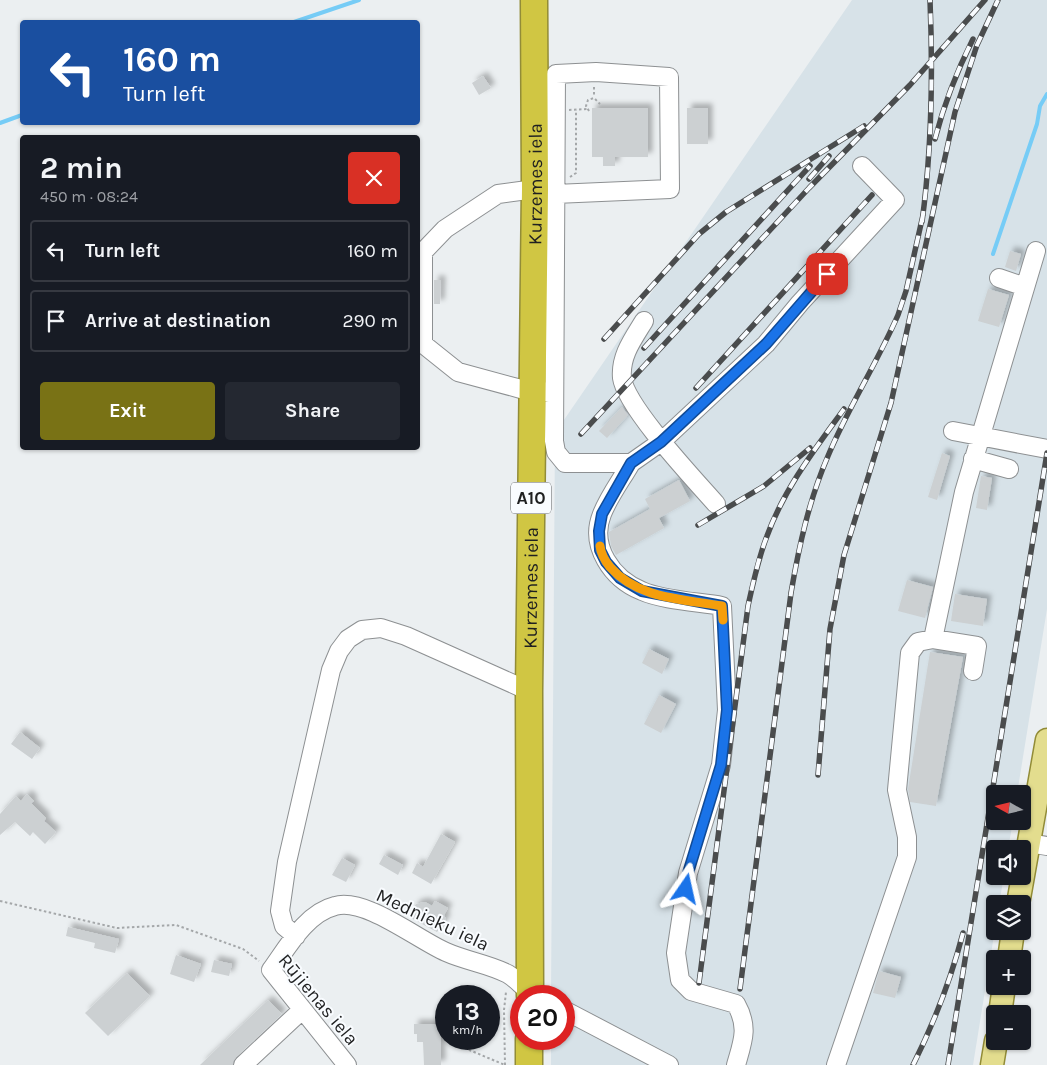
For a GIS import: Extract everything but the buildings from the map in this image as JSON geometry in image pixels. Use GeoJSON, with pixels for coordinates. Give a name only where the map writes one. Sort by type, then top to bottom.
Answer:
{"type":"FeatureCollection","features":[{"type":"Feature","properties":{"kind":"highway","name":"Kurzemes iela"},"geometry":{"type":"LineString","coordinates":[[533,985],[529,691],[552,192],[534,0]]}},
{"type":"Feature","properties":{"kind":"highway"},"geometry":{"type":"LineString","coordinates":[[529,1050],[529,1065]]}},
{"type":"Feature","properties":{"kind":"main road"},"geometry":{"type":"LineString","coordinates":[[1021,895],[1038,844],[1047,740]]}},
{"type":"Feature","properties":{"kind":"main road"},"geometry":{"type":"LineString","coordinates":[[992,1065],[994,1050]]}},
{"type":"Feature","properties":{"kind":"street"},"geometry":{"type":"LineString","coordinates":[[552,192],[556,74],[596,72],[669,77],[670,189],[498,194],[445,229],[423,252],[423,344],[458,372],[543,392],[554,441],[560,458],[566,463],[631,463]]}},
{"type":"Feature","properties":{"kind":"street"},"geometry":{"type":"LineString","coordinates":[[736,1065],[743,1041],[744,1017],[736,1004],[691,991],[680,980],[676,953],[688,873],[721,765],[727,710],[722,606],[642,591],[620,578],[606,562],[600,550],[599,531],[602,514],[631,463],[661,442],[766,344],[800,303],[895,200],[862,166]]}},
{"type":"Feature","properties":{"kind":"street"},"geometry":{"type":"LineString","coordinates":[[933,639],[979,436],[1036,251]]}},
{"type":"Feature","properties":{"kind":"street"},"geometry":{"type":"LineString","coordinates":[[1000,278],[1025,287]]}},
{"type":"Feature","properties":{"kind":"street"},"geometry":{"type":"LineString","coordinates":[[644,322],[628,346],[623,361],[622,376],[624,387],[661,442],[716,504]]}},
{"type":"Feature","properties":{"kind":"street"},"geometry":{"type":"LineString","coordinates":[[953,431],[1047,449]]}},
{"type":"Feature","properties":{"kind":"street"},"geometry":{"type":"LineString","coordinates":[[973,459],[1009,469]]}},
{"type":"Feature","properties":{"kind":"street"},"geometry":{"type":"LineString","coordinates":[[296,936],[284,926],[280,911],[286,862],[331,670],[339,650],[348,639],[362,630],[380,628],[406,636],[529,691]]}},
{"type":"Feature","properties":{"kind":"street"},"geometry":{"type":"LineString","coordinates":[[836,1065],[907,857],[907,837],[897,790],[910,653],[918,642],[933,639],[977,646],[973,671]]}},
{"type":"Feature","properties":{"kind":"street","name":"Mednieku iela"},"geometry":{"type":"LineString","coordinates":[[271,970],[296,936],[317,915],[335,906],[347,904],[376,913],[446,952],[508,975],[520,985]]}},
{"type":"Feature","properties":{"kind":"street","name":"Rūjienas iela"},"geometry":{"type":"LineString","coordinates":[[271,970],[347,1065]]}},
{"type":"Feature","properties":{"kind":"street"},"geometry":{"type":"LineString","coordinates":[[243,1065],[302,1010]]}},
{"type":"Feature","properties":{"kind":"street"},"geometry":{"type":"LineString","coordinates":[[575,1016],[669,1065]]}},
{"type":"Feature","properties":{"kind":"path"},"geometry":{"type":"LineString","coordinates":[[565,106],[567,110],[588,110],[586,103],[591,98],[597,99],[600,104]]}},
{"type":"Feature","properties":{"kind":"path"},"geometry":{"type":"LineString","coordinates":[[552,192],[576,174],[576,110]]}},
{"type":"Feature","properties":{"kind":"path","name":"Rūjienas iela"},"geometry":{"type":"LineString","coordinates":[[0,901],[117,928],[176,925],[243,949],[271,970]]}},
{"type":"Feature","properties":{"kind":"path"},"geometry":{"type":"LineString","coordinates":[[470,1050],[505,1065]]}},
{"type":"Feature","properties":{"kind":"shaded area"},"geometry":{"type":"Polygon","coordinates":[[[852,0],[1047,0],[1047,609],[1018,785],[986,785],[986,830],[1011,830],[1010,840],[986,840],[986,885],[1002,885],[1001,895],[986,895],[986,940],[993,940],[992,950],[986,950],[986,985],[973,1065],[551,1065],[551,1050],[575,1050],[575,985],[551,985],[555,433],[852,0]]]}},
{"type":"Feature","properties":{"kind":"waterway"},"geometry":{"type":"LineString","coordinates":[[300,20],[359,0]]}},
{"type":"Feature","properties":{"kind":"waterway"},"geometry":{"type":"LineString","coordinates":[[993,254],[1037,124],[1040,106],[1047,94]]}},
{"type":"Feature","properties":{"kind":"waterway"},"geometry":{"type":"LineString","coordinates":[[0,123],[20,116]]}},
{"type":"Feature","properties":{"kind":"railway"},"geometry":{"type":"LineString","coordinates":[[922,222],[931,111],[930,0]]}},
{"type":"Feature","properties":{"kind":"railway"},"geometry":{"type":"LineString","coordinates":[[581,434],[809,188],[910,85],[985,0]]}},
{"type":"Feature","properties":{"kind":"railway"},"geometry":{"type":"LineString","coordinates":[[818,775],[830,629],[844,555],[891,403],[955,112],[977,45],[998,0]]}},
{"type":"Feature","properties":{"kind":"railway"},"geometry":{"type":"LineString","coordinates":[[935,139],[951,88],[973,39]]}},
{"type":"Feature","properties":{"kind":"railway"},"geometry":{"type":"LineString","coordinates":[[604,339],[699,234],[726,212],[864,126]]}},
{"type":"Feature","properties":{"kind":"railway"},"geometry":{"type":"LineString","coordinates":[[809,179],[829,156]]}},
{"type":"Feature","properties":{"kind":"railway"},"geometry":{"type":"LineString","coordinates":[[644,348],[810,166]]}},
{"type":"Feature","properties":{"kind":"railway"},"geometry":{"type":"LineString","coordinates":[[696,388],[872,195]]}},
{"type":"Feature","properties":{"kind":"railway"},"geometry":{"type":"LineString","coordinates":[[740,989],[791,593],[801,541],[815,489],[828,456],[844,420],[898,315],[906,291],[923,215]]}},
{"type":"Feature","properties":{"kind":"railway"},"geometry":{"type":"LineString","coordinates":[[699,983],[748,606],[756,571],[767,536],[782,502],[801,470],[844,409]]}},
{"type":"Feature","properties":{"kind":"railway"},"geometry":{"type":"LineString","coordinates":[[698,525],[764,486],[810,448]]}},
{"type":"Feature","properties":{"kind":"railway"},"geometry":{"type":"LineString","coordinates":[[948,1065],[1047,453]]}},
{"type":"Feature","properties":{"kind":"railway"},"geometry":{"type":"LineString","coordinates":[[913,1065],[941,1000],[963,933]]}},
{"type":"Feature","properties":{"kind":"slow traffic"},"geometry":{"type":"LineString","coordinates":[[600,546],[606,562],[620,578],[642,591],[722,606],[723,620]]}},
{"type":"Feature","properties":{"kind":"route"},"geometry":{"type":"LineString","coordinates":[[686,889],[688,873],[721,765],[727,710],[722,606],[642,591],[620,578],[606,562],[600,550],[599,531],[602,514],[631,463],[661,442],[766,344],[827,274]]}}]}
